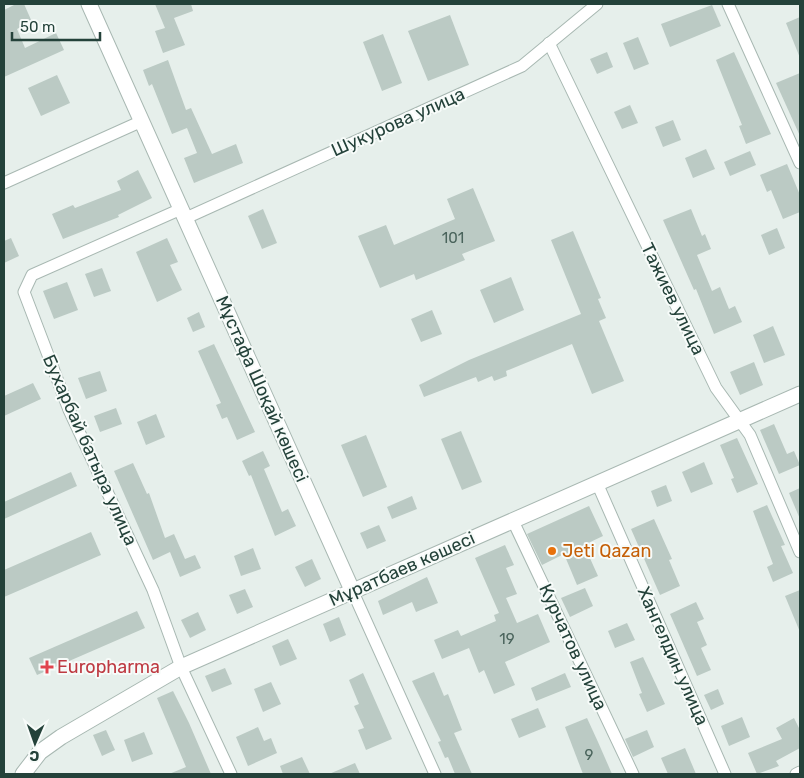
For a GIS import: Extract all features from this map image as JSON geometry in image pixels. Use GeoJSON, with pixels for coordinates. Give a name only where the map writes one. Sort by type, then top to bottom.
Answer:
{"type":"FeatureCollection","features":[{"type":"Feature","properties":{"kind":"street","name":"Мұстафа Шоқай көшесі"},"geometry":{"type":"LineString","coordinates":[[89,4],[435,774]]}},
{"type":"Feature","properties":{"kind":"street","name":"Шукурова улица"},"geometry":{"type":"LineString","coordinates":[[183,214],[522,66],[597,4]]}},
{"type":"Feature","properties":{"kind":"street"},"geometry":{"type":"LineString","coordinates":[[728,4],[800,163]]}},
{"type":"Feature","properties":{"kind":"street","name":"Тажиев улица"},"geometry":{"type":"LineString","coordinates":[[549,43],[716,388],[750,435],[800,552]]}},
{"type":"Feature","properties":{"kind":"street"},"geometry":{"type":"LineString","coordinates":[[4,183],[142,121]]}},
{"type":"Feature","properties":{"kind":"street","name":"Бухарбай батыра улица"},"geometry":{"type":"LineString","coordinates":[[183,214],[32,275],[24,292],[68,410],[153,590],[181,667],[231,774]]}},
{"type":"Feature","properties":{"kind":"street","name":"Мұратбаев көшесі"},"geometry":{"type":"LineString","coordinates":[[23,774],[40,752],[181,667],[800,394]]}},
{"type":"Feature","properties":{"kind":"street","name":"Хангелдин улица"},"geometry":{"type":"LineString","coordinates":[[597,483],[726,774]]}},
{"type":"Feature","properties":{"kind":"street","name":"Курчатов улица"},"geometry":{"type":"LineString","coordinates":[[513,520],[632,774]]}},
{"type":"Feature","properties":{"kind":"street"},"geometry":{"type":"LineString","coordinates":[[796,774],[800,772]]}},
{"type":"Feature","properties":{"kind":"building"},"geometry":{"type":"Polygon","coordinates":[[[16,4],[24,4],[32,22],[17,29],[25,48],[56,33],[64,50],[4,77],[4,10],[16,4]]]}},
{"type":"Feature","properties":{"kind":"building"},"geometry":{"type":"Polygon","coordinates":[[[155,4],[191,4],[193,11],[174,18],[185,45],[163,53],[155,31],[165,28],[155,4]]]}},
{"type":"Feature","properties":{"kind":"building"},"geometry":{"type":"Polygon","coordinates":[[[712,5],[721,26],[670,47],[661,24],[712,5]]]}},
{"type":"Feature","properties":{"kind":"building"},"geometry":{"type":"Polygon","coordinates":[[[450,15],[469,65],[428,81],[408,31],[450,15]]]}},
{"type":"Feature","properties":{"kind":"building"},"geometry":{"type":"Polygon","coordinates":[[[800,17],[800,58],[786,23],[800,17]]]}},
{"type":"Feature","properties":{"kind":"building"},"geometry":{"type":"Polygon","coordinates":[[[383,34],[402,83],[382,91],[363,42],[383,34]]]}},
{"type":"Feature","properties":{"kind":"building"},"geometry":{"type":"Polygon","coordinates":[[[638,37],[649,64],[634,70],[623,43],[638,37]]]}},
{"type":"Feature","properties":{"kind":"building"},"geometry":{"type":"Polygon","coordinates":[[[607,52],[613,67],[597,74],[590,59],[607,52]]]}},
{"type":"Feature","properties":{"kind":"building"},"geometry":{"type":"Polygon","coordinates":[[[734,52],[771,134],[746,144],[739,126],[742,125],[716,60],[734,52]]]}},
{"type":"Feature","properties":{"kind":"building"},"geometry":{"type":"Polygon","coordinates":[[[168,60],[186,110],[191,108],[212,154],[236,144],[243,163],[194,183],[184,158],[197,153],[187,128],[172,134],[152,84],[149,86],[143,70],[168,60]]]}},
{"type":"Feature","properties":{"kind":"building"},"geometry":{"type":"Polygon","coordinates":[[[800,73],[800,136],[776,83],[800,73]]]}},
{"type":"Feature","properties":{"kind":"building"},"geometry":{"type":"Polygon","coordinates":[[[57,75],[70,103],[41,116],[28,88],[57,75]]]}},
{"type":"Feature","properties":{"kind":"building"},"geometry":{"type":"Polygon","coordinates":[[[630,105],[638,123],[622,129],[614,112],[630,105]]]}},
{"type":"Feature","properties":{"kind":"building"},"geometry":{"type":"Polygon","coordinates":[[[673,120],[681,140],[663,147],[655,127],[673,120]]]}},
{"type":"Feature","properties":{"kind":"building"},"geometry":{"type":"Polygon","coordinates":[[[706,149],[715,169],[693,178],[685,158],[706,149]]]}},
{"type":"Feature","properties":{"kind":"building"},"geometry":{"type":"Polygon","coordinates":[[[750,151],[756,165],[730,176],[724,162],[750,151]]]}},
{"type":"Feature","properties":{"kind":"building"},"geometry":{"type":"Polygon","coordinates":[[[787,164],[800,195],[800,212],[783,219],[771,190],[767,192],[760,175],[787,164]]]}},
{"type":"Feature","properties":{"kind":"building"},"geometry":{"type":"Polygon","coordinates":[[[138,170],[152,198],[118,215],[119,217],[63,239],[52,214],[73,205],[75,208],[121,190],[117,181],[138,170]]]}},
{"type":"Feature","properties":{"kind":"building"},"geometry":{"type":"Polygon","coordinates":[[[473,188],[495,241],[462,254],[465,260],[416,280],[414,274],[380,288],[358,236],[386,225],[394,245],[455,219],[447,199],[473,188]]]}},
{"type":"Feature","properties":{"kind":"building"},"geometry":{"type":"Polygon","coordinates":[[[263,209],[277,243],[262,249],[248,216],[263,209]]]}},
{"type":"Feature","properties":{"kind":"building"},"geometry":{"type":"Polygon","coordinates":[[[691,209],[702,236],[705,234],[711,249],[697,255],[712,291],[720,287],[729,309],[735,306],[742,322],[714,334],[696,289],[694,290],[663,220],[691,209]]]}},
{"type":"Feature","properties":{"kind":"building"},"geometry":{"type":"Polygon","coordinates":[[[777,228],[785,248],[769,255],[761,235],[777,228]]]}},
{"type":"Feature","properties":{"kind":"building"},"geometry":{"type":"Polygon","coordinates":[[[573,231],[601,298],[598,299],[606,318],[599,321],[624,381],[592,394],[572,344],[506,371],[507,376],[494,381],[492,376],[478,382],[476,377],[424,397],[419,385],[469,360],[581,314],[551,240],[573,231]]]}},
{"type":"Feature","properties":{"kind":"building"},"geometry":{"type":"Polygon","coordinates":[[[11,238],[19,256],[4,263],[4,241],[11,238]]]}},
{"type":"Feature","properties":{"kind":"building"},"geometry":{"type":"Polygon","coordinates":[[[167,238],[178,262],[170,265],[182,290],[157,302],[136,252],[167,238]]]}},
{"type":"Feature","properties":{"kind":"building"},"geometry":{"type":"Polygon","coordinates":[[[102,268],[111,291],[94,297],[85,274],[102,268]]]}},
{"type":"Feature","properties":{"kind":"building"},"geometry":{"type":"Polygon","coordinates":[[[511,277],[524,310],[494,323],[480,290],[511,277]]]}},
{"type":"Feature","properties":{"kind":"building"},"geometry":{"type":"Polygon","coordinates":[[[67,282],[78,310],[54,319],[43,291],[67,282]]]}},
{"type":"Feature","properties":{"kind":"building"},"geometry":{"type":"Polygon","coordinates":[[[432,310],[442,334],[421,342],[411,319],[432,310]]]}},
{"type":"Feature","properties":{"kind":"building"},"geometry":{"type":"Polygon","coordinates":[[[199,312],[205,327],[193,332],[187,318],[199,312]]]}},
{"type":"Feature","properties":{"kind":"building"},"geometry":{"type":"Polygon","coordinates":[[[773,326],[785,355],[764,363],[753,335],[773,326]]]}},
{"type":"Feature","properties":{"kind":"building"},"geometry":{"type":"Polygon","coordinates":[[[214,344],[255,432],[237,440],[227,417],[222,419],[216,405],[221,403],[198,351],[214,344]]]}},
{"type":"Feature","properties":{"kind":"building"},"geometry":{"type":"Polygon","coordinates":[[[754,362],[763,385],[740,395],[730,372],[754,362]]]}},
{"type":"Feature","properties":{"kind":"building"},"geometry":{"type":"Polygon","coordinates":[[[100,371],[107,391],[86,399],[78,378],[100,371]]]}},
{"type":"Feature","properties":{"kind":"building"},"geometry":{"type":"Polygon","coordinates":[[[33,383],[41,399],[4,416],[4,396],[33,383]]]}},
{"type":"Feature","properties":{"kind":"building"},"geometry":{"type":"Polygon","coordinates":[[[116,408],[122,424],[100,432],[94,416],[116,408]]]}},
{"type":"Feature","properties":{"kind":"building"},"geometry":{"type":"Polygon","coordinates":[[[156,414],[165,437],[146,445],[137,422],[156,414]]]}},
{"type":"Feature","properties":{"kind":"building"},"geometry":{"type":"Polygon","coordinates":[[[774,424],[787,454],[794,451],[800,465],[779,474],[760,430],[774,424]]]}},
{"type":"Feature","properties":{"kind":"building"},"geometry":{"type":"Polygon","coordinates":[[[461,431],[482,482],[462,490],[441,439],[461,431]]]}},
{"type":"Feature","properties":{"kind":"building"},"geometry":{"type":"Polygon","coordinates":[[[366,435],[387,487],[363,497],[341,445],[366,435]]]}},
{"type":"Feature","properties":{"kind":"building"},"geometry":{"type":"Polygon","coordinates":[[[737,438],[758,484],[737,493],[731,479],[734,478],[720,445],[737,438]]]}},
{"type":"Feature","properties":{"kind":"building"},"geometry":{"type":"Polygon","coordinates":[[[263,451],[270,466],[264,469],[282,512],[288,509],[296,526],[275,536],[251,475],[249,476],[242,461],[263,451]]]}},
{"type":"Feature","properties":{"kind":"building"},"geometry":{"type":"Polygon","coordinates":[[[704,462],[713,484],[691,493],[682,472],[704,462]]]}},
{"type":"Feature","properties":{"kind":"building"},"geometry":{"type":"Polygon","coordinates":[[[133,463],[147,494],[149,493],[165,538],[174,534],[185,559],[195,555],[201,568],[180,577],[170,552],[153,560],[114,471],[133,463]]]}},
{"type":"Feature","properties":{"kind":"building"},"geometry":{"type":"Polygon","coordinates":[[[71,472],[77,486],[4,519],[4,502],[71,472]]]}},
{"type":"Feature","properties":{"kind":"building"},"geometry":{"type":"Polygon","coordinates":[[[666,485],[672,501],[657,507],[651,491],[666,485]]]}},
{"type":"Feature","properties":{"kind":"building"},"geometry":{"type":"Polygon","coordinates":[[[800,488],[800,519],[789,493],[800,488]]]}},
{"type":"Feature","properties":{"kind":"building"},"geometry":{"type":"Polygon","coordinates":[[[412,496],[417,509],[392,519],[387,507],[412,496]]]}},
{"type":"Feature","properties":{"kind":"building"},"geometry":{"type":"Polygon","coordinates":[[[767,505],[785,545],[781,546],[793,573],[773,582],[767,567],[773,564],[753,511],[767,505]]]}},
{"type":"Feature","properties":{"kind":"building","name":"Jeti Qazan"},"geometry":{"type":"Polygon","coordinates":[[[589,506],[603,536],[584,545],[598,576],[577,585],[564,554],[542,565],[527,534],[589,506]]]}},
{"type":"Feature","properties":{"kind":"building"},"geometry":{"type":"Polygon","coordinates":[[[654,519],[672,559],[669,560],[680,586],[660,595],[631,529],[654,519]]]}},
{"type":"Feature","properties":{"kind":"building"},"geometry":{"type":"Polygon","coordinates":[[[379,525],[386,541],[367,549],[360,533],[379,525]]]}},
{"type":"Feature","properties":{"kind":"building"},"geometry":{"type":"Polygon","coordinates":[[[91,532],[101,555],[4,597],[4,570],[91,532]]]}},
{"type":"Feature","properties":{"kind":"building"},"geometry":{"type":"Polygon","coordinates":[[[505,545],[514,565],[506,568],[517,594],[506,598],[517,623],[538,614],[550,642],[505,662],[515,685],[494,694],[484,670],[479,673],[469,648],[442,659],[434,640],[458,630],[461,636],[496,621],[494,615],[499,613],[475,558],[505,545]]]}},
{"type":"Feature","properties":{"kind":"building"},"geometry":{"type":"Polygon","coordinates":[[[253,548],[261,569],[241,576],[234,556],[253,548]]]}},
{"type":"Feature","properties":{"kind":"building"},"geometry":{"type":"Polygon","coordinates":[[[312,559],[321,579],[305,587],[295,567],[312,559]]]}},
{"type":"Feature","properties":{"kind":"building"},"geometry":{"type":"Polygon","coordinates":[[[427,577],[438,603],[416,612],[412,602],[383,615],[378,601],[427,577]]]}},
{"type":"Feature","properties":{"kind":"building"},"geometry":{"type":"Polygon","coordinates":[[[585,588],[593,606],[570,617],[561,598],[585,588]]]}},
{"type":"Feature","properties":{"kind":"building"},"geometry":{"type":"Polygon","coordinates":[[[245,589],[253,607],[237,614],[229,595],[245,589]]]}},
{"type":"Feature","properties":{"kind":"building"},"geometry":{"type":"Polygon","coordinates":[[[800,590],[800,632],[785,596],[800,590]]]}},
{"type":"Feature","properties":{"kind":"building"},"geometry":{"type":"Polygon","coordinates":[[[696,602],[704,619],[697,622],[707,645],[701,648],[711,670],[697,676],[670,614],[696,602]]]}},
{"type":"Feature","properties":{"kind":"building"},"geometry":{"type":"Polygon","coordinates":[[[137,611],[145,628],[37,675],[29,658],[137,611]]]}},
{"type":"Feature","properties":{"kind":"building"},"geometry":{"type":"Polygon","coordinates":[[[198,612],[206,630],[190,638],[181,620],[198,612]]]}},
{"type":"Feature","properties":{"kind":"building"},"geometry":{"type":"Polygon","coordinates":[[[339,617],[346,635],[330,642],[323,624],[339,617]]]}},
{"type":"Feature","properties":{"kind":"building"},"geometry":{"type":"Polygon","coordinates":[[[627,623],[635,640],[615,648],[608,631],[627,623]]]}},
{"type":"Feature","properties":{"kind":"building"},"geometry":{"type":"Polygon","coordinates":[[[288,639],[297,659],[280,666],[272,646],[288,639]]]}},
{"type":"Feature","properties":{"kind":"building"},"geometry":{"type":"Polygon","coordinates":[[[643,657],[665,704],[647,712],[639,694],[642,693],[630,662],[643,657]]]}},
{"type":"Feature","properties":{"kind":"building"},"geometry":{"type":"Polygon","coordinates":[[[225,668],[232,684],[212,692],[205,676],[225,668]]]}},
{"type":"Feature","properties":{"kind":"building"},"geometry":{"type":"Polygon","coordinates":[[[434,672],[444,696],[448,694],[462,730],[454,733],[472,774],[455,774],[448,757],[445,758],[438,742],[441,741],[412,681],[434,672]]]}},
{"type":"Feature","properties":{"kind":"building"},"geometry":{"type":"Polygon","coordinates":[[[363,673],[392,739],[366,750],[358,730],[364,728],[354,706],[359,704],[349,680],[363,673]]]}},
{"type":"Feature","properties":{"kind":"building"},"geometry":{"type":"Polygon","coordinates":[[[565,673],[571,687],[536,701],[531,688],[565,673]]]}},
{"type":"Feature","properties":{"kind":"building"},"geometry":{"type":"Polygon","coordinates":[[[271,682],[281,704],[263,712],[254,689],[271,682]]]}},
{"type":"Feature","properties":{"kind":"building"},"geometry":{"type":"Polygon","coordinates":[[[718,689],[724,704],[711,710],[704,695],[718,689]]]}},
{"type":"Feature","properties":{"kind":"building"},"geometry":{"type":"Polygon","coordinates":[[[173,691],[211,774],[169,774],[186,767],[157,698],[173,691]]]}},
{"type":"Feature","properties":{"kind":"building"},"geometry":{"type":"Polygon","coordinates":[[[538,708],[546,727],[519,738],[511,719],[538,708]]]}},
{"type":"Feature","properties":{"kind":"building"},"geometry":{"type":"Polygon","coordinates":[[[742,717],[750,737],[729,746],[721,726],[742,717]]]}},
{"type":"Feature","properties":{"kind":"building"},"geometry":{"type":"Polygon","coordinates":[[[587,718],[612,774],[583,774],[565,727],[587,718]]]}},
{"type":"Feature","properties":{"kind":"building"},"geometry":{"type":"Polygon","coordinates":[[[794,718],[800,730],[800,748],[776,761],[779,766],[757,774],[748,753],[782,739],[776,728],[794,718]]]}},
{"type":"Feature","properties":{"kind":"building"},"geometry":{"type":"Polygon","coordinates":[[[258,727],[264,741],[271,738],[277,753],[248,766],[236,737],[258,727]]]}},
{"type":"Feature","properties":{"kind":"building"},"geometry":{"type":"Polygon","coordinates":[[[106,730],[115,750],[102,756],[93,735],[106,730]]]}},
{"type":"Feature","properties":{"kind":"building"},"geometry":{"type":"Polygon","coordinates":[[[647,730],[654,747],[633,757],[625,739],[647,730]]]}},
{"type":"Feature","properties":{"kind":"building"},"geometry":{"type":"Polygon","coordinates":[[[144,732],[153,754],[132,762],[124,740],[144,732]]]}},
{"type":"Feature","properties":{"kind":"building"},"geometry":{"type":"Polygon","coordinates":[[[685,748],[696,774],[668,774],[661,758],[685,748]]]}},
{"type":"Feature","properties":{"kind":"building"},"geometry":{"type":"Polygon","coordinates":[[[302,757],[310,774],[283,774],[280,766],[302,757]]]}},
{"type":"Feature","properties":{"kind":"building"},"geometry":{"type":"Polygon","coordinates":[[[355,763],[360,774],[329,774],[355,763]]]}},
{"type":"Feature","properties":{"kind":"place","name":"Jeti Qazan"},"geometry":{"type":"Point","coordinates":[552,551]}},
{"type":"Feature","properties":{"kind":"place","name":"Europharma"},"geometry":{"type":"Point","coordinates":[47,667]}}]}
